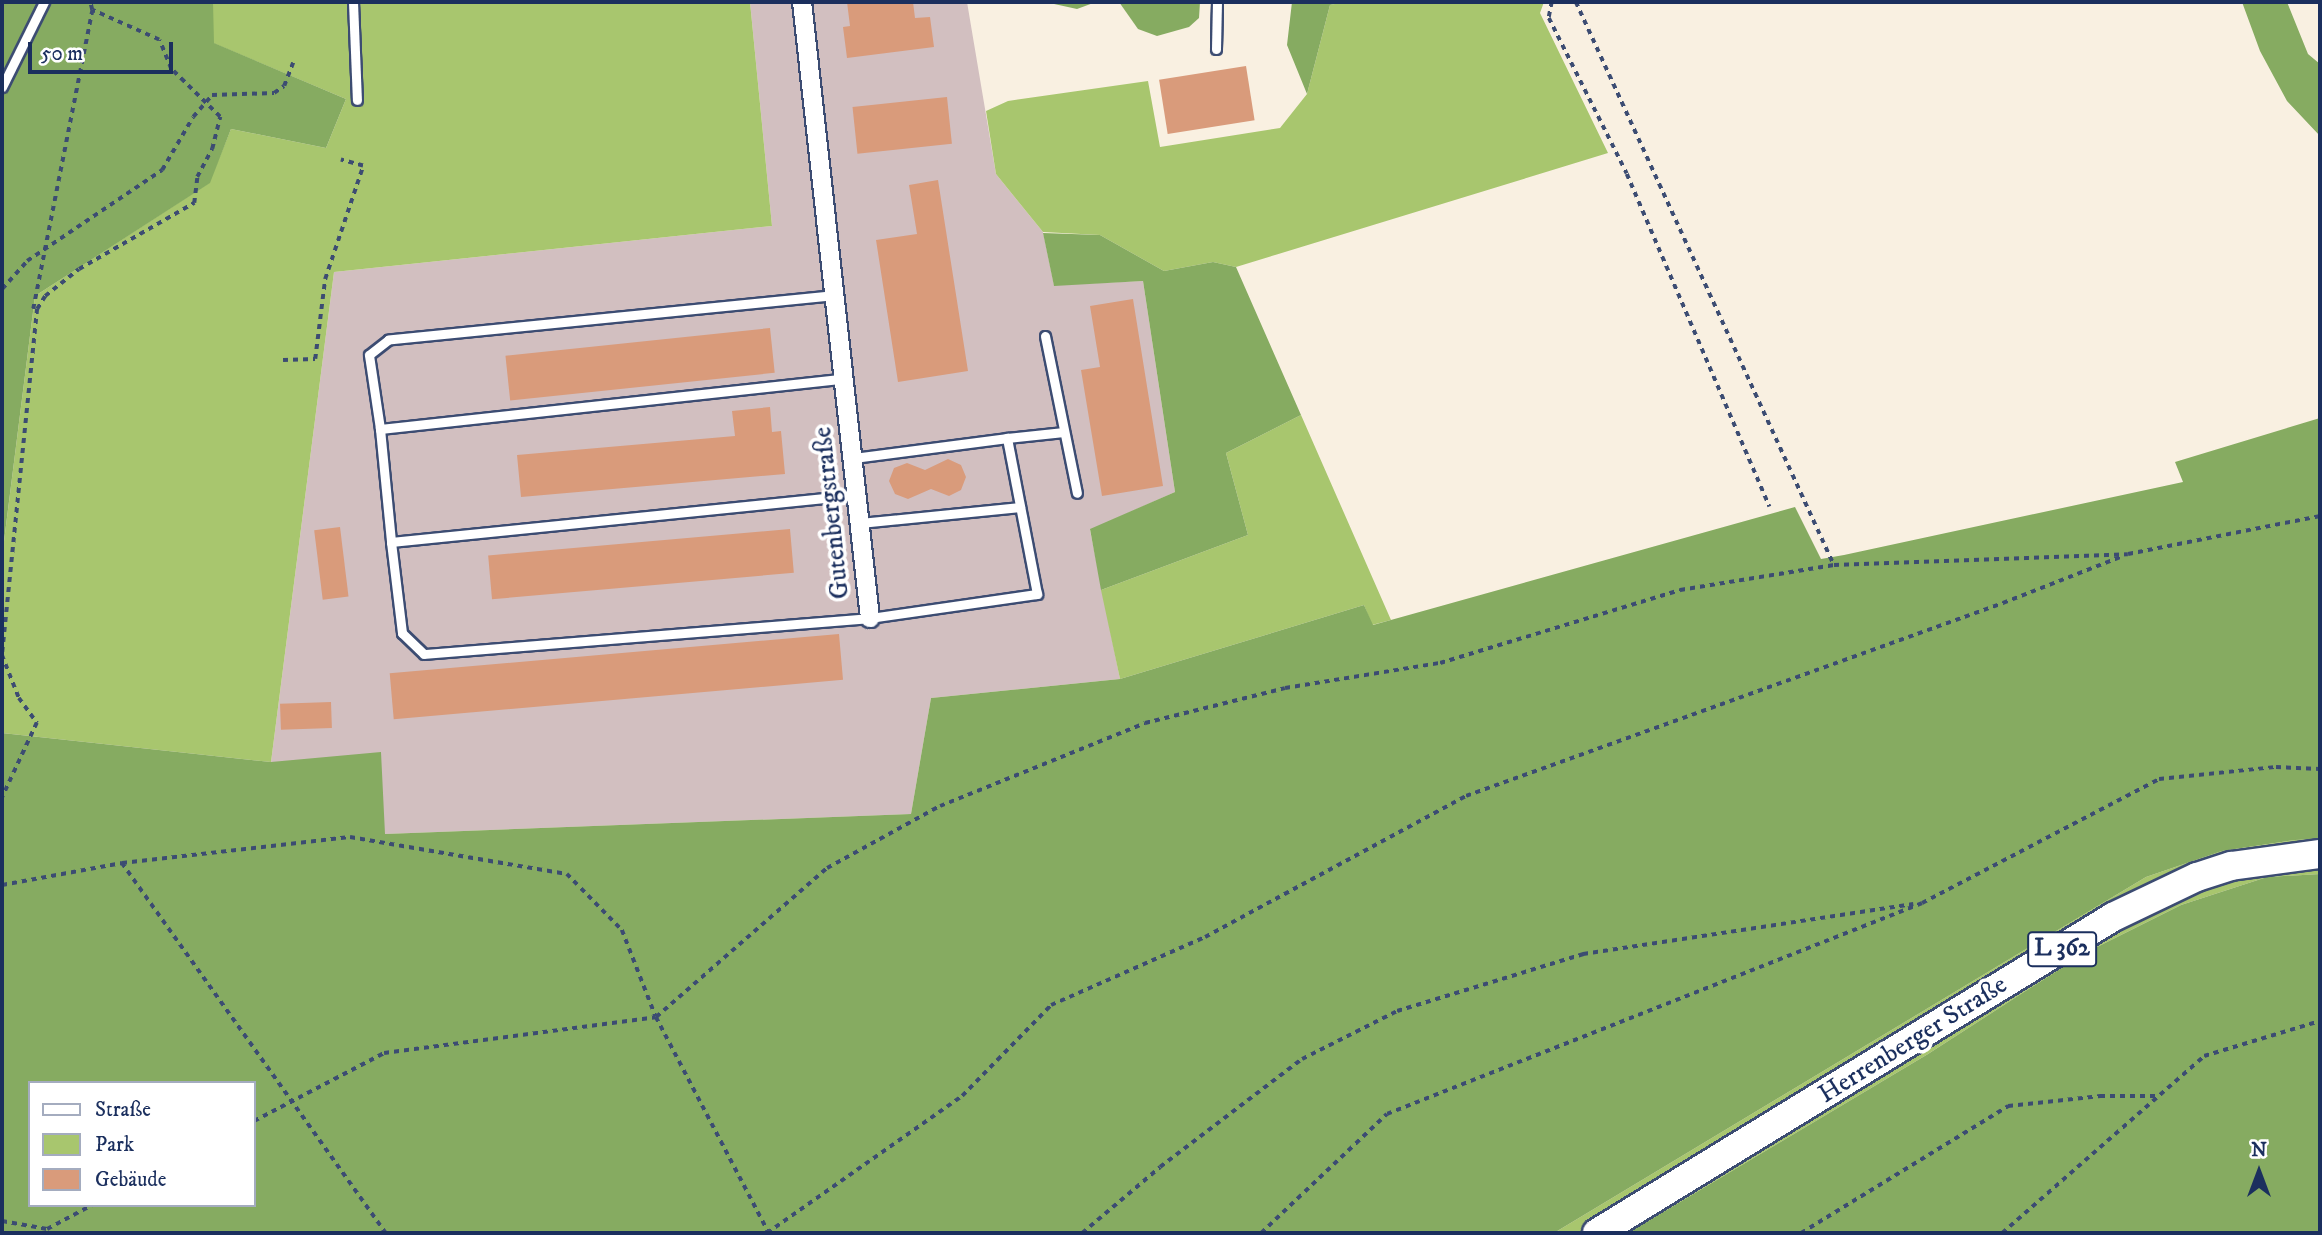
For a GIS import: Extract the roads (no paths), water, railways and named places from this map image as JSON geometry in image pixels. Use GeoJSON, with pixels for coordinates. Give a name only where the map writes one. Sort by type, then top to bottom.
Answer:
{"type":"FeatureCollection","features":[{"type":"Feature","properties":{"kind":"main road","name":"Herrenberger Straße"},"geometry":{"type":"LineString","coordinates":[[1597,1233],[2113,917],[2197,877],[2231,866],[2320,854]]}},
{"type":"Feature","properties":{"kind":"street","name":"Gutenbergstraße"},"geometry":{"type":"LineString","coordinates":[[802,2],[870,618]]}},
{"type":"Feature","properties":{"kind":"lane"},"geometry":{"type":"LineString","coordinates":[[2,87],[44,2]]}},
{"type":"Feature","properties":{"kind":"lane"},"geometry":{"type":"LineString","coordinates":[[352,2],[358,100]]}},
{"type":"Feature","properties":{"kind":"lane"},"geometry":{"type":"LineString","coordinates":[[1216,49],[1217,2]]}},
{"type":"Feature","properties":{"kind":"lane","name":"Gutenbergstraße"},"geometry":{"type":"LineString","coordinates":[[835,295],[388,340],[369,355],[380,429],[402,633],[424,654],[870,618]]}},
{"type":"Feature","properties":{"kind":"lane"},"geometry":{"type":"LineString","coordinates":[[1045,336],[1077,493]]}},
{"type":"Feature","properties":{"kind":"lane"},"geometry":{"type":"LineString","coordinates":[[380,429],[844,379]]}},
{"type":"Feature","properties":{"kind":"lane"},"geometry":{"type":"LineString","coordinates":[[852,458],[1064,432]]}},
{"type":"Feature","properties":{"kind":"lane"},"geometry":{"type":"LineString","coordinates":[[870,618],[1037,594],[1007,438]]}},
{"type":"Feature","properties":{"kind":"lane"},"geometry":{"type":"LineString","coordinates":[[391,542],[856,495]]}},
{"type":"Feature","properties":{"kind":"lane"},"geometry":{"type":"LineString","coordinates":[[859,523],[1020,506]]}}]}
